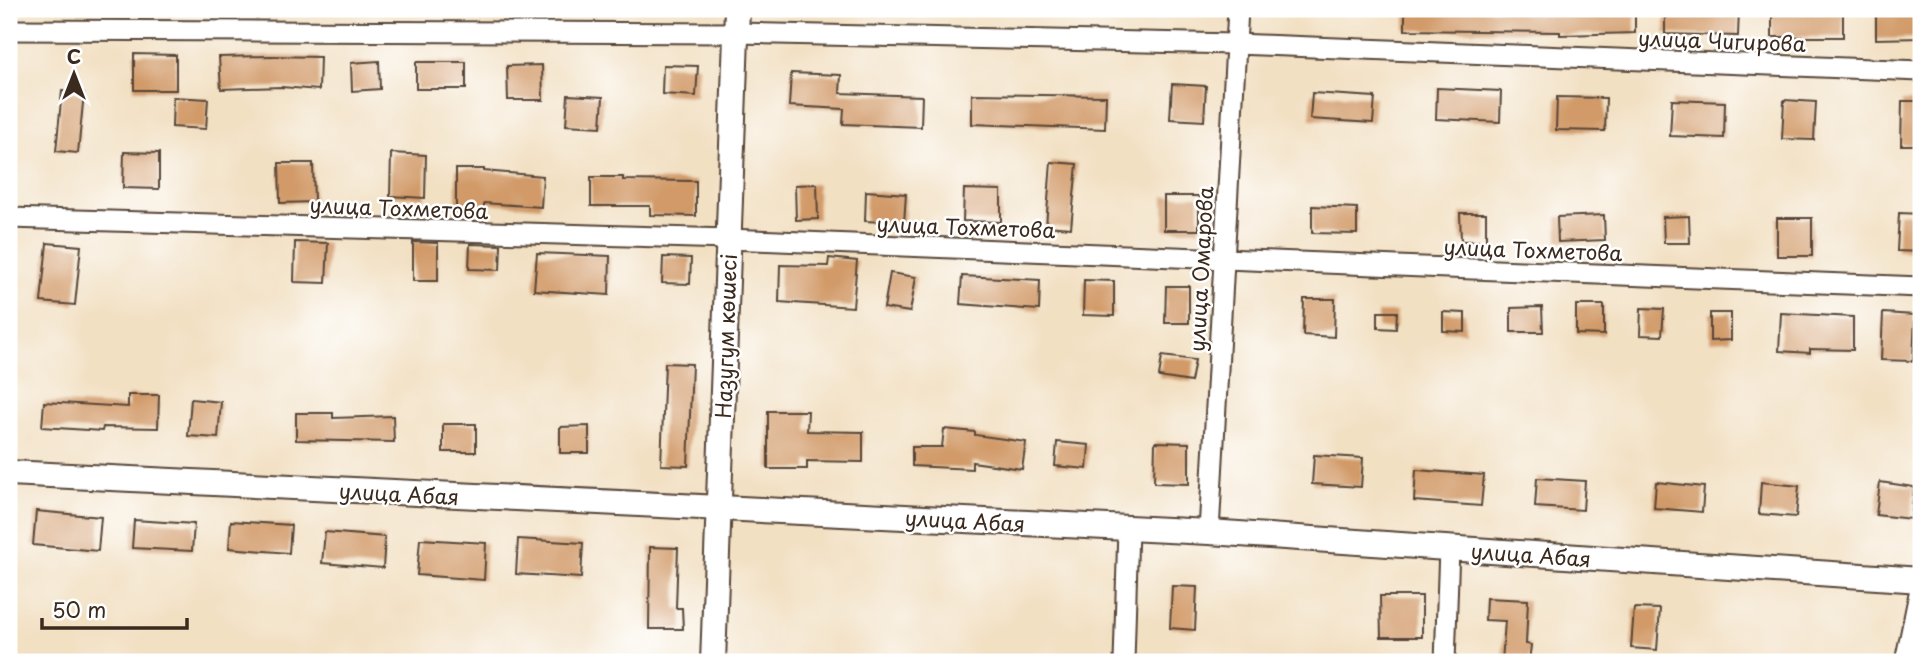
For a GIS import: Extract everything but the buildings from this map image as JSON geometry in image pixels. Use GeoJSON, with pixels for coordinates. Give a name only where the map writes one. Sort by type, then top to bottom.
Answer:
{"type":"FeatureCollection","features":[{"type":"Feature","properties":{"kind":"street","name":"улица Омарова"},"geometry":{"type":"LineString","coordinates":[[1209,532],[1238,9]]}},
{"type":"Feature","properties":{"kind":"street","name":"улица Чигирова"},"geometry":{"type":"LineString","coordinates":[[9,30],[736,21],[1921,71]]}},
{"type":"Feature","properties":{"kind":"street","name":"Назугум көшесі"},"geometry":{"type":"LineString","coordinates":[[713,662],[736,21]]}},
{"type":"Feature","properties":{"kind":"street","name":"улица Тохметова"},"geometry":{"type":"LineString","coordinates":[[9,218],[729,239],[1921,287]]}},
{"type":"Feature","properties":{"kind":"street","name":"улица Абая"},"geometry":{"type":"LineString","coordinates":[[9,473],[1209,532],[1921,582]]}},
{"type":"Feature","properties":{"kind":"street"},"geometry":{"type":"LineString","coordinates":[[1124,662],[1128,528]]}},
{"type":"Feature","properties":{"kind":"street"},"geometry":{"type":"LineString","coordinates":[[1445,662],[1449,548]]}},
{"type":"Feature","properties":{"kind":"street"},"geometry":{"type":"LineString","coordinates":[[1905,662],[1921,582]]}}]}
